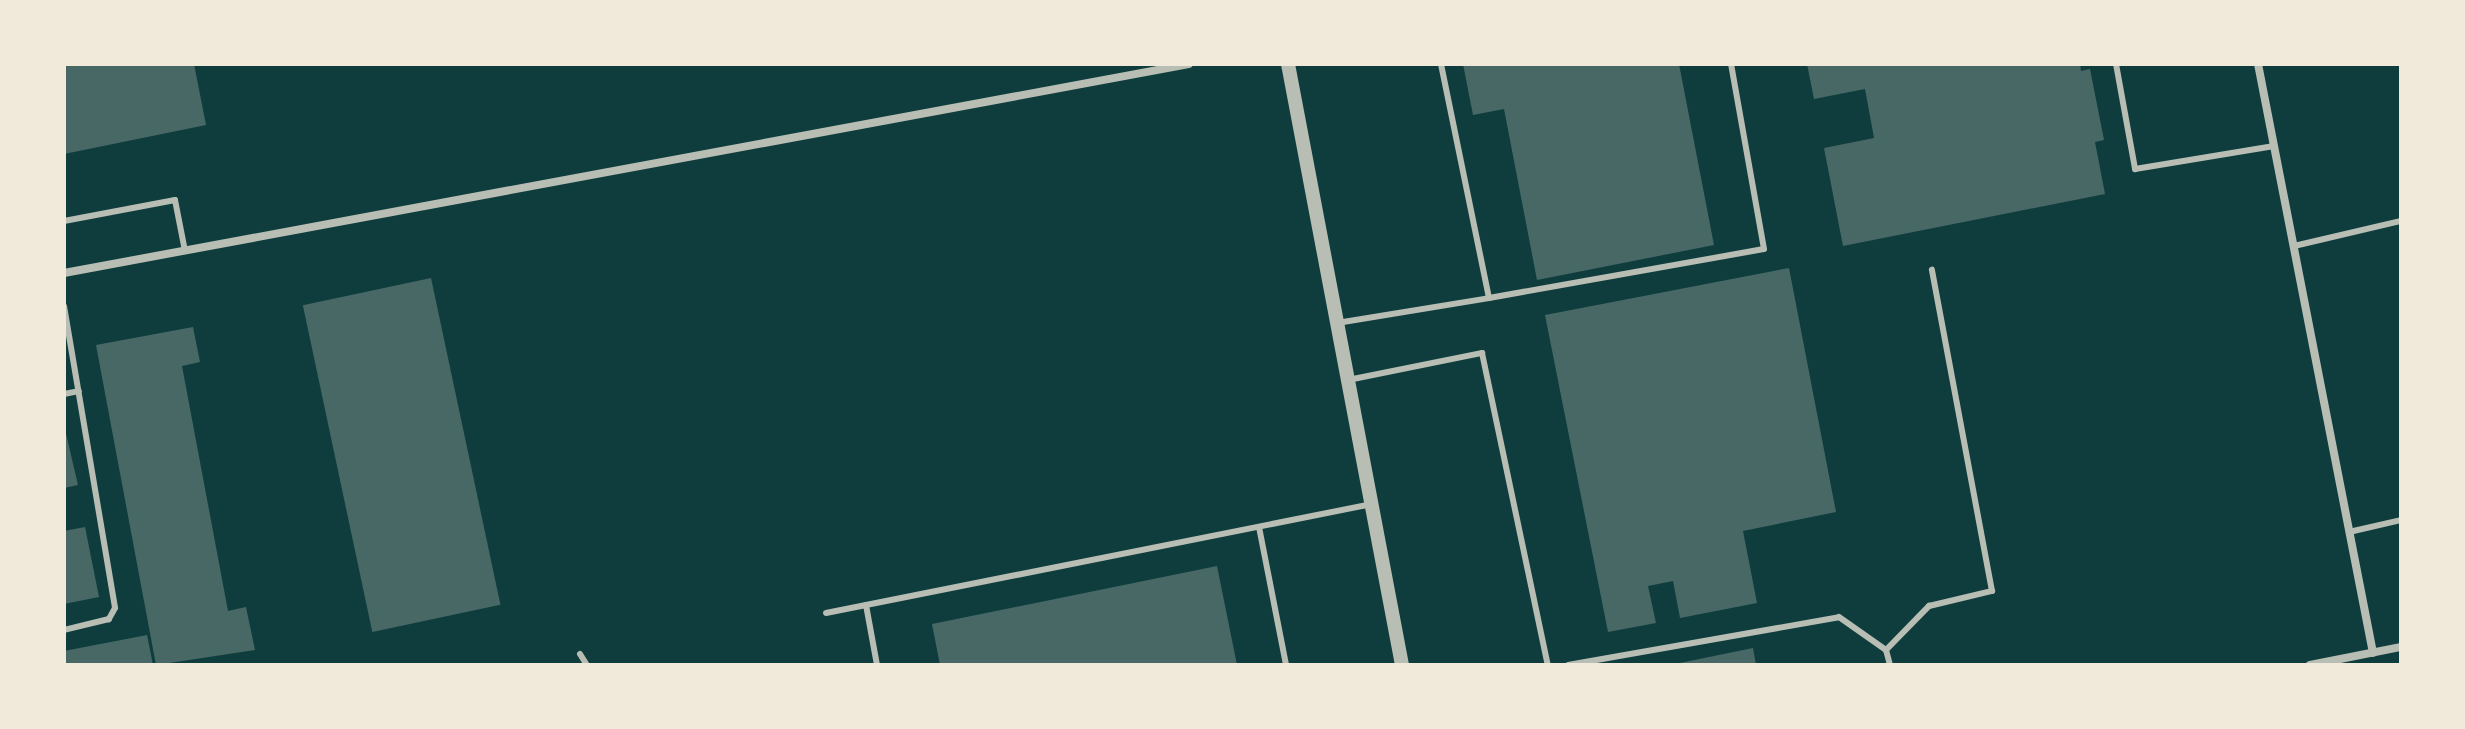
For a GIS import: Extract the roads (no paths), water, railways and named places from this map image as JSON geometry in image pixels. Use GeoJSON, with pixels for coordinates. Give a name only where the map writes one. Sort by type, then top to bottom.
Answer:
{"type":"FeatureCollection","features":[{"type":"Feature","properties":{"kind":"street"},"geometry":{"type":"LineString","coordinates":[[64,273],[1189,64]]}},
{"type":"Feature","properties":{"kind":"street"},"geometry":{"type":"LineString","coordinates":[[1288,64],[1402,665]]}},
{"type":"Feature","properties":{"kind":"street"},"geometry":{"type":"LineString","coordinates":[[2258,64],[2373,653]]}},
{"type":"Feature","properties":{"kind":"street"},"geometry":{"type":"LineString","coordinates":[[2310,665],[2401,647]]}},
{"type":"Feature","properties":{"kind":"lane"},"geometry":{"type":"LineString","coordinates":[[1441,64],[1489,298]]}},
{"type":"Feature","properties":{"kind":"lane"},"geometry":{"type":"LineString","coordinates":[[1337,323],[1764,249],[1731,64]]}},
{"type":"Feature","properties":{"kind":"lane"},"geometry":{"type":"LineString","coordinates":[[2116,64],[2135,169],[2274,146]]}},
{"type":"Feature","properties":{"kind":"lane"},"geometry":{"type":"LineString","coordinates":[[64,221],[175,200],[185,251]]}},
{"type":"Feature","properties":{"kind":"lane"},"geometry":{"type":"LineString","coordinates":[[2294,246],[2401,221]]}},
{"type":"Feature","properties":{"kind":"lane"},"geometry":{"type":"LineString","coordinates":[[1886,650],[1929,606],[1992,591],[1932,270]]}},
{"type":"Feature","properties":{"kind":"lane"},"geometry":{"type":"LineString","coordinates":[[64,306],[115,608],[109,619],[64,630]]}},
{"type":"Feature","properties":{"kind":"lane"},"geometry":{"type":"LineString","coordinates":[[1348,380],[1482,353],[1548,665]]}},
{"type":"Feature","properties":{"kind":"lane"},"geometry":{"type":"LineString","coordinates":[[64,394],[79,391]]}},
{"type":"Feature","properties":{"kind":"lane"},"geometry":{"type":"LineString","coordinates":[[826,613],[1372,504]]}},
{"type":"Feature","properties":{"kind":"lane"},"geometry":{"type":"LineString","coordinates":[[2349,532],[2401,520]]}},
{"type":"Feature","properties":{"kind":"lane"},"geometry":{"type":"LineString","coordinates":[[1259,527],[1286,665]]}},
{"type":"Feature","properties":{"kind":"lane"},"geometry":{"type":"LineString","coordinates":[[866,605],[877,665]]}},
{"type":"Feature","properties":{"kind":"lane"},"geometry":{"type":"LineString","coordinates":[[1568,665],[1839,617],[1886,650],[1890,665]]}},
{"type":"Feature","properties":{"kind":"lane"},"geometry":{"type":"LineString","coordinates":[[580,654],[587,665]]}}]}
